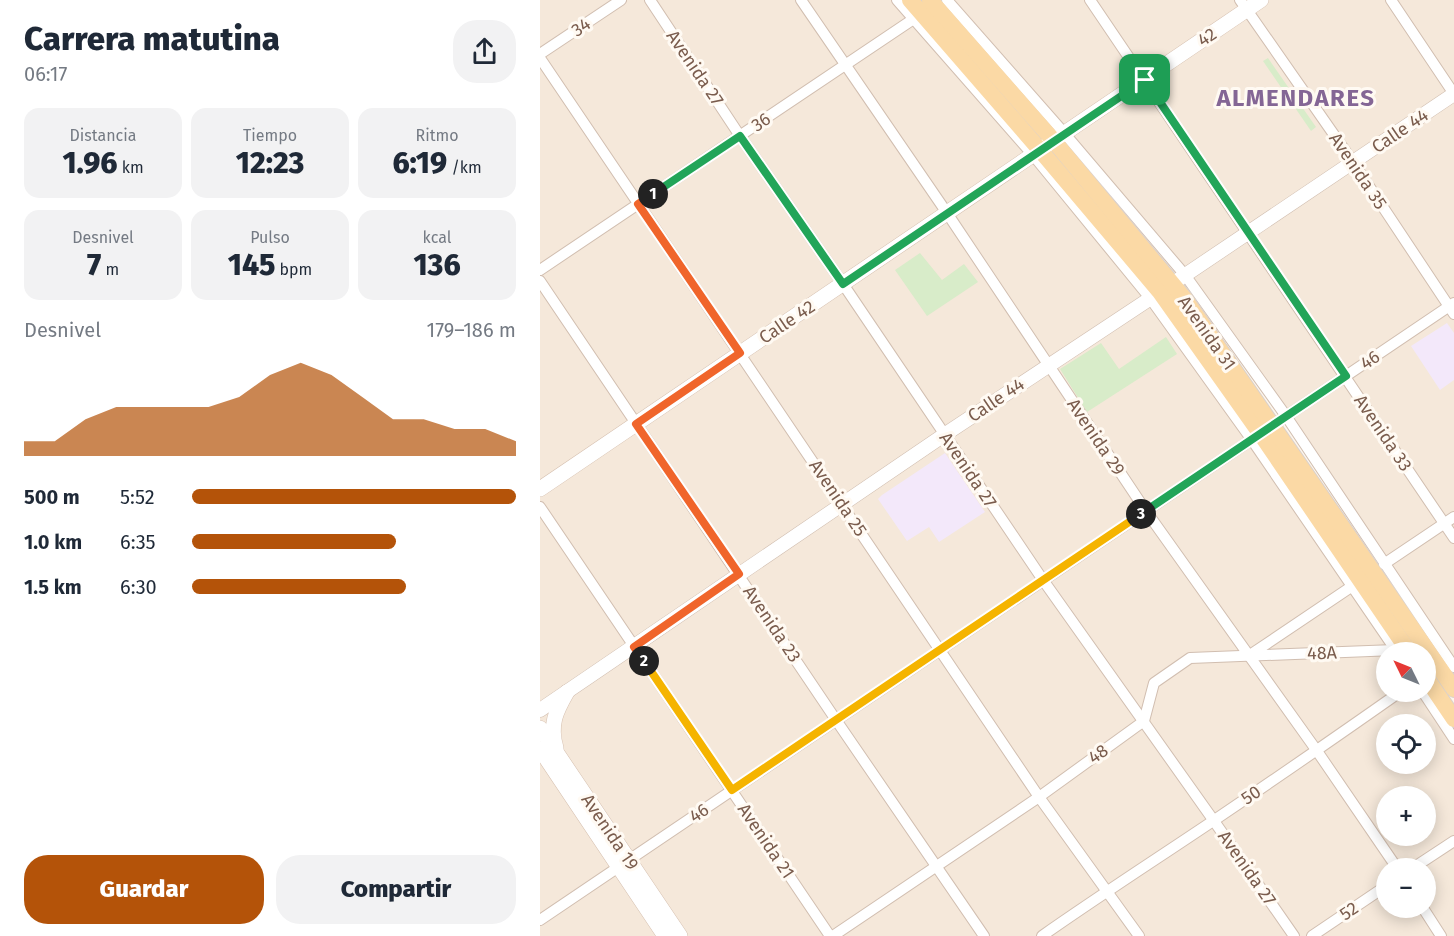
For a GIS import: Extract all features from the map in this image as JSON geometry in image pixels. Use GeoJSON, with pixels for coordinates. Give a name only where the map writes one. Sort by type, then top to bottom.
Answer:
{"type":"FeatureCollection","features":[{"type":"Feature","properties":{"kind":"main road","name":"Avenida 31"},"geometry":{"type":"LineString","coordinates":[[910,0],[931,6],[1167,287],[1454,689]]}},
{"type":"Feature","properties":{"kind":"main road","name":"42"},"geometry":{"type":"LineString","coordinates":[[1048,145],[1145,80],[1243,5],[1261,0]]}},
{"type":"Feature","properties":{"kind":"main road","name":"Calle 42"},"geometry":{"type":"LineString","coordinates":[[540,489],[1048,145]]}},
{"type":"Feature","properties":{"kind":"main road","name":"Avenida 31"},"geometry":{"type":"LineString","coordinates":[[1268,429],[1394,642]]}},
{"type":"Feature","properties":{"kind":"main road"},"geometry":{"type":"LineString","coordinates":[[558,756],[553,726],[557,709],[567,692]]}},
{"type":"Feature","properties":{"kind":"main road"},"geometry":{"type":"LineString","coordinates":[[1436,692],[1454,719]]}},
{"type":"Feature","properties":{"kind":"main road","name":"Avenida 19"},"geometry":{"type":"LineString","coordinates":[[540,728],[624,863],[665,936]]}},
{"type":"Feature","properties":{"kind":"main road","name":"Avenida 19"},"geometry":{"type":"LineString","coordinates":[[540,749],[680,936]]}},
{"type":"Feature","properties":{"kind":"street","name":"34"},"geometry":{"type":"LineString","coordinates":[[540,56],[621,0]]}},
{"type":"Feature","properties":{"kind":"street","name":"Avenida 27"},"geometry":{"type":"LineString","coordinates":[[650,0],[1043,580],[1294,936]]}},
{"type":"Feature","properties":{"kind":"street","name":"Avenida 29"},"geometry":{"type":"LineString","coordinates":[[801,0],[947,213],[1146,511],[1390,858]]}},
{"type":"Feature","properties":{"kind":"street","name":"Avenida 31"},"geometry":{"type":"LineString","coordinates":[[897,0],[931,6],[1167,287],[1268,429],[1384,564],[1454,667]]}},
{"type":"Feature","properties":{"kind":"street","name":"Avenida 33"},"geometry":{"type":"LineString","coordinates":[[1090,0],[1346,376],[1449,520],[1454,538]]}},
{"type":"Feature","properties":{"kind":"street"},"geometry":{"type":"LineString","coordinates":[[1391,0],[1454,94]]}},
{"type":"Feature","properties":{"kind":"street","name":"Avenida 35"},"geometry":{"type":"LineString","coordinates":[[1243,5],[1452,308]]}},
{"type":"Feature","properties":{"kind":"street","name":"36"},"geometry":{"type":"LineString","coordinates":[[540,270],[931,6]]}},
{"type":"Feature","properties":{"kind":"street","name":"Avenida 25"},"geometry":{"type":"LineString","coordinates":[[540,56],[939,651],[1039,797],[1139,936]]}},
{"type":"Feature","properties":{"kind":"street","name":"Calle 44"},"geometry":{"type":"LineString","coordinates":[[540,710],[944,435],[1454,94]]}},
{"type":"Feature","properties":{"kind":"street","name":"Avenida 23"},"geometry":{"type":"LineString","coordinates":[[540,281],[984,936]]}},
{"type":"Feature","properties":{"kind":"street","name":"46"},"geometry":{"type":"LineString","coordinates":[[540,920],[1346,376],[1452,308]]}},
{"type":"Feature","properties":{"kind":"street","name":"Avenida 31"},"geometry":{"type":"LineString","coordinates":[[1268,429],[1351,587],[1392,642]]}},
{"type":"Feature","properties":{"kind":"street","name":"Avenida 21"},"geometry":{"type":"LineString","coordinates":[[540,507],[831,936]]}},
{"type":"Feature","properties":{"kind":"street"},"geometry":{"type":"LineString","coordinates":[[1384,564],[1449,520]]}},
{"type":"Feature","properties":{"kind":"street"},"geometry":{"type":"LineString","coordinates":[[1144,721],[1154,683],[1190,658],[1250,656],[1351,587]]}},
{"type":"Feature","properties":{"kind":"street","name":"48A"},"geometry":{"type":"LineString","coordinates":[[1250,656],[1376,653]]}},
{"type":"Feature","properties":{"kind":"street","name":"50"},"geometry":{"type":"LineString","coordinates":[[1042,936],[1386,702]]}},
{"type":"Feature","properties":{"kind":"street"},"geometry":{"type":"LineString","coordinates":[[1430,702],[1454,739]]}},
{"type":"Feature","properties":{"kind":"street","name":"48"},"geometry":{"type":"LineString","coordinates":[[831,936],[1039,797],[1144,721]]}},
{"type":"Feature","properties":{"kind":"street"},"geometry":{"type":"LineString","coordinates":[[1428,858],[1454,841]]}},
{"type":"Feature","properties":{"kind":"street","name":"52"},"geometry":{"type":"LineString","coordinates":[[1312,936],[1376,893]]}},
{"type":"Feature","properties":{"kind":"street"},"geometry":{"type":"LineString","coordinates":[[1429,918],[1441,936]]}},
{"type":"Feature","properties":{"kind":"shaded area"},"geometry":{"type":"Polygon","coordinates":[[[540,0],[897,0],[1150,298],[1390,642],[1376,642],[1376,702],[1430,702],[1454,739],[1454,936],[540,936],[540,0]]]}},
{"type":"Feature","properties":{"kind":"shaded area"},"geometry":{"type":"Polygon","coordinates":[[[947,0],[1454,0],[1454,667],[1185,275],[947,0]]]}},
{"type":"Feature","properties":{"kind":"shaded area"},"geometry":{"type":"Polygon","coordinates":[[[1447,323],[1454,333],[1454,380],[1440,390],[1411,346],[1447,323]]]}},
{"type":"Feature","properties":{"kind":"shaded area"},"geometry":{"type":"Polygon","coordinates":[[[945,453],[985,512],[939,542],[929,527],[907,541],[878,499],[945,453]]]}},
{"type":"Feature","properties":{"kind":"green space"},"geometry":{"type":"Polygon","coordinates":[[[1268,58],[1316,127],[1311,131],[1263,61],[1268,58]]]}},
{"type":"Feature","properties":{"kind":"green space"},"geometry":{"type":"Polygon","coordinates":[[[920,253],[942,280],[964,264],[978,282],[927,316],[895,270],[920,253]]]}},
{"type":"Feature","properties":{"kind":"green space"},"geometry":{"type":"Polygon","coordinates":[[[1166,337],[1177,354],[1087,412],[1060,369],[1101,343],[1119,369],[1166,337]]]}},
{"type":"Feature","properties":{"kind":"district","name":"ALMENDARES"},"geometry":{"type":"Point","coordinates":[1296,98]}},
{"type":"Feature","properties":{"kind":"route"},"geometry":{"type":"LineString","coordinates":[[1145,80],[1346,376],[732,790],[634,647],[739,574],[636,424],[740,353],[638,204],[740,136],[843,284],[1145,80]]}}]}
